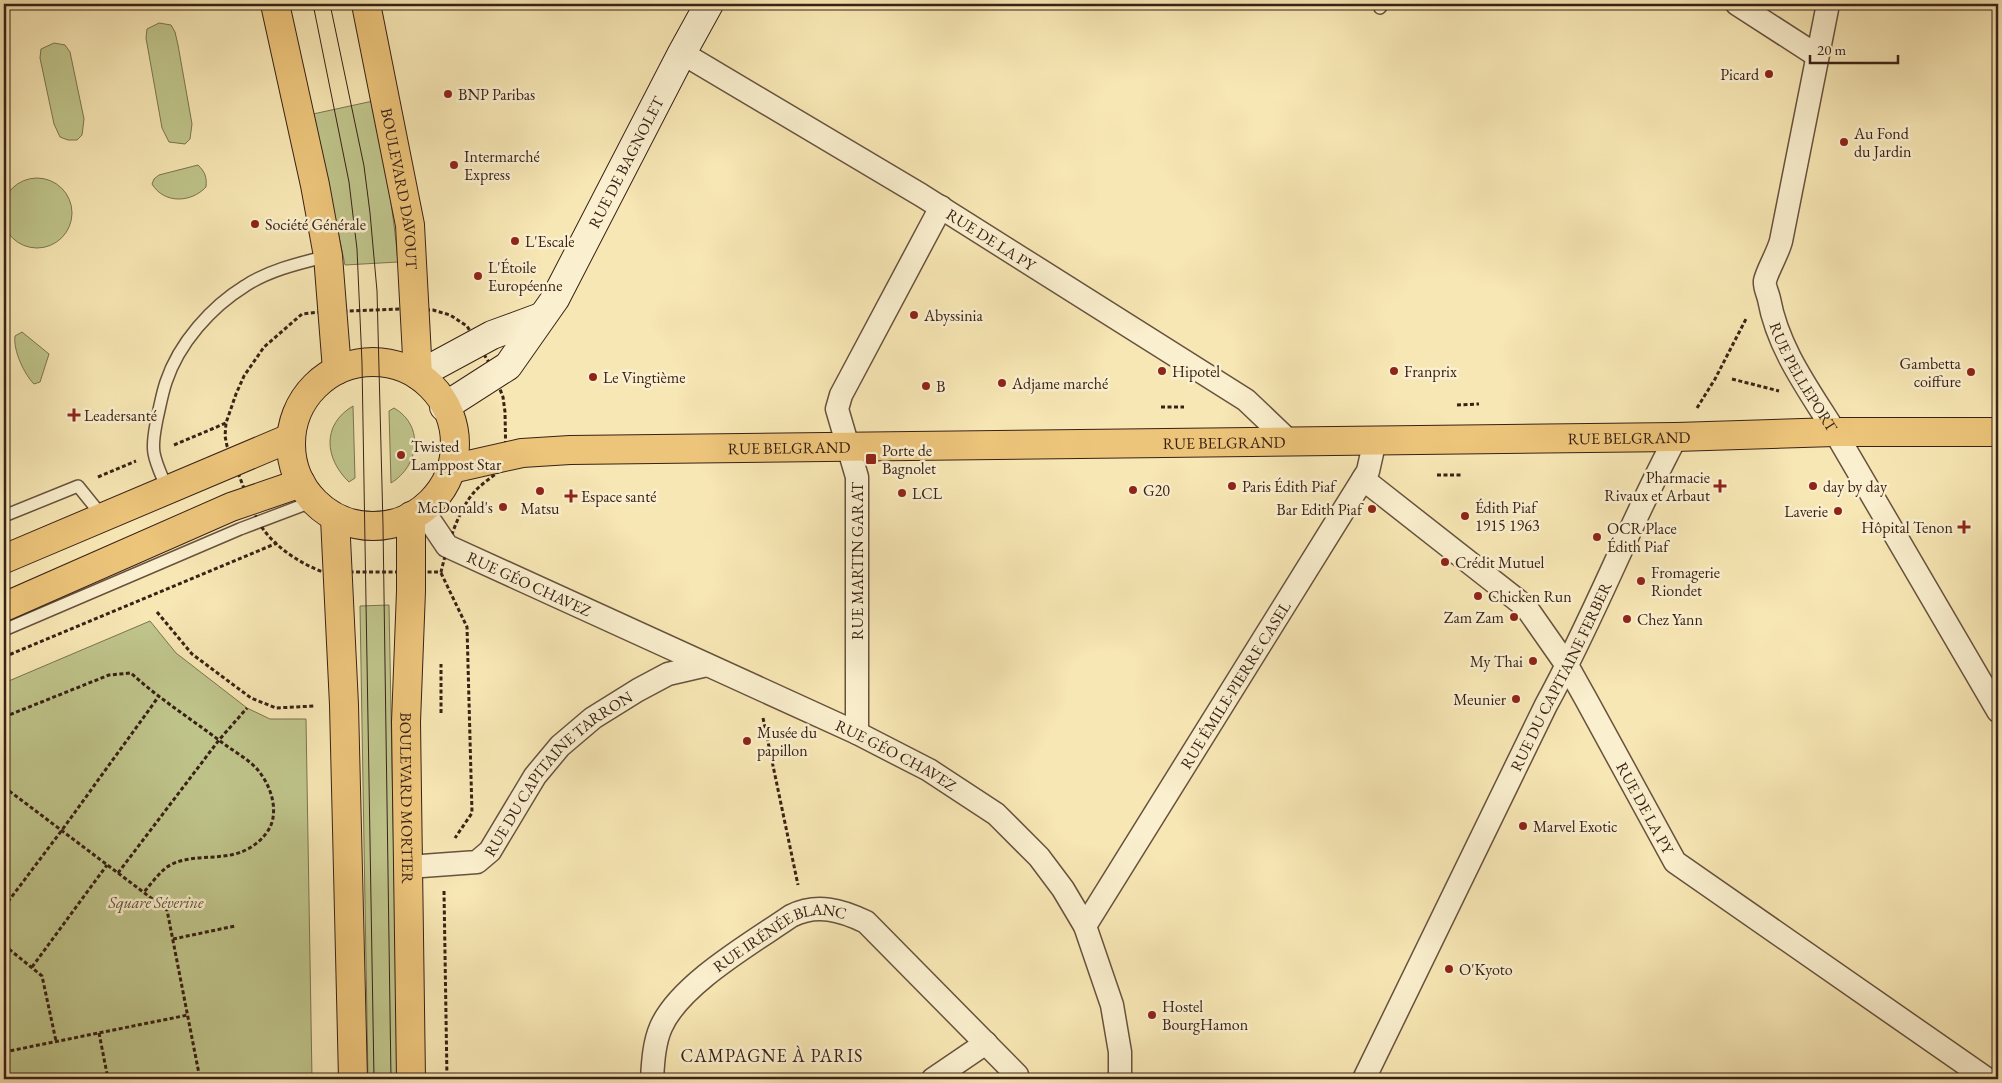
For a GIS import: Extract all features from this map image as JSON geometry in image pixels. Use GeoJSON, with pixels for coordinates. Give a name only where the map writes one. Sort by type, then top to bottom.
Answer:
{"type":"FeatureCollection","features":[{"type":"Feature","properties":{"kind":"main road"},"geometry":{"type":"LineString","coordinates":[[276,4],[315,185],[328,256],[337,370]]}},
{"type":"Feature","properties":{"kind":"main road","name":"BOULEVARD DAVOUT"},"geometry":{"type":"LineString","coordinates":[[366,4],[410,226],[418,375]]}},
{"type":"Feature","properties":{"kind":"main road"},"geometry":{"type":"LineString","coordinates":[[379,362],[394,365],[418,375],[436,392],[452,421],[455,442],[451,469],[440,491],[417,513],[397,522],[365,526],[335,518],[307,492],[293,463],[290,438],[294,418],[306,396],[318,382],[337,370],[362,363],[379,362]]}},
{"type":"Feature","properties":{"kind":"main road","name":"RUE BELGRAND"},"geometry":{"type":"LineString","coordinates":[[451,469],[522,452],[570,450],[1676,437],[1836,432],[1998,432]]}},
{"type":"Feature","properties":{"kind":"main road"},"geometry":{"type":"LineString","coordinates":[[4,559],[290,438]]}},
{"type":"Feature","properties":{"kind":"main road"},"geometry":{"type":"LineString","coordinates":[[4,607],[231,507],[307,492]]}},
{"type":"Feature","properties":{"kind":"main road","name":"BOULEVARD MORTIER"},"geometry":{"type":"LineString","coordinates":[[412,1079],[406,722],[417,513]]}},
{"type":"Feature","properties":{"kind":"main road"},"geometry":{"type":"LineString","coordinates":[[335,518],[344,705],[352,1079]]}},
{"type":"Feature","properties":{"kind":"street","name":"RUE DE BAGNOLET"},"geometry":{"type":"LineString","coordinates":[[444,407],[508,366],[540,317],[555,299],[709,4]]}},
{"type":"Feature","properties":{"kind":"street"},"geometry":{"type":"LineString","coordinates":[[1737,4],[1816,55]]}},
{"type":"Feature","properties":{"kind":"street"},"geometry":{"type":"LineString","coordinates":[[1765,281],[1778,254],[1781,242],[1816,55],[1828,4]]}},
{"type":"Feature","properties":{"kind":"street","name":"RUE DE LA PY"},"geometry":{"type":"LineString","coordinates":[[682,53],[941,207],[1246,400],[1289,442]]}},
{"type":"Feature","properties":{"kind":"street","name":"RUE MARTIN GARAT"},"geometry":{"type":"LineString","coordinates":[[856,733],[857,476],[837,409],[841,395],[941,207]]}},
{"type":"Feature","properties":{"kind":"street","name":"RUE PELLEPORT"},"geometry":{"type":"LineString","coordinates":[[1765,281],[1771,315],[1788,356],[1808,392],[1836,432],[1998,712]]}},
{"type":"Feature","properties":{"kind":"street"},"geometry":{"type":"LineString","coordinates":[[418,375],[492,334],[540,317]]}},
{"type":"Feature","properties":{"kind":"street","name":"RUE DU CAPITAINE FERBER"},"geometry":{"type":"LineString","coordinates":[[1364,1079],[1546,705],[1568,666],[1658,469],[1676,437]]}},
{"type":"Feature","properties":{"kind":"street","name":"RUE ÉMILE-PIERRE CASEL"},"geometry":{"type":"LineString","coordinates":[[1085,926],[1368,471],[1375,440]]}},
{"type":"Feature","properties":{"kind":"street","name":"RUE DE LA PY"},"geometry":{"type":"LineString","coordinates":[[1363,479],[1526,608],[1568,666],[1675,862],[1987,1079]]}},
{"type":"Feature","properties":{"kind":"street","name":"RUE GÉO CHAVEZ"},"geometry":{"type":"LineString","coordinates":[[417,513],[447,546],[856,733],[929,770],[996,814],[1039,856],[1063,889],[1085,926],[1112,1006],[1120,1052],[1120,1079]]}},
{"type":"Feature","properties":{"kind":"street","name":"RUE DU CAPITAINE TARRON"},"geometry":{"type":"LineString","coordinates":[[408,867],[477,862],[490,851],[535,776],[560,746],[594,718],[638,690],[668,674],[707,665]]}},
{"type":"Feature","properties":{"kind":"street","name":"RUE IRÉNÉE BLANC"},"geometry":{"type":"LineString","coordinates":[[652,1079],[655,1048],[662,1026],[676,1004],[699,982],[743,949],[804,910],[838,911],[866,922],[1018,1075]]}},
{"type":"Feature","properties":{"kind":"street"},"geometry":{"type":"LineString","coordinates":[[933,1079],[986,1043]]}},
{"type":"Feature","properties":{"kind":"lane"},"geometry":{"type":"LineString","coordinates":[[167,489],[154,454],[154,440],[166,380],[192,336],[202,322],[221,303],[246,285],[298,264],[328,256]]}},
{"type":"Feature","properties":{"kind":"lane"},"geometry":{"type":"LineString","coordinates":[[4,516],[78,486],[103,517]]}},
{"type":"Feature","properties":{"kind":"lane"},"geometry":{"type":"LineString","coordinates":[[4,630],[240,529],[307,492]]}},
{"type":"Feature","properties":{"kind":"path"},"geometry":{"type":"LineString","coordinates":[[1676,437],[1715,379],[1765,281]]}},
{"type":"Feature","properties":{"kind":"path"},"geometry":{"type":"LineString","coordinates":[[354,311],[390,309]]}},
{"type":"Feature","properties":{"kind":"path"},"geometry":{"type":"LineString","coordinates":[[433,310],[450,315],[467,326]]}},
{"type":"Feature","properties":{"kind":"path"},"geometry":{"type":"LineString","coordinates":[[227,446],[225,436],[226,423],[244,376],[264,347],[302,314]]}},
{"type":"Feature","properties":{"kind":"path"},"geometry":{"type":"LineString","coordinates":[[1732,379],[1784,392]]}},
{"type":"Feature","properties":{"kind":"path"},"geometry":{"type":"LineString","coordinates":[[1456,405],[1479,404]]}},
{"type":"Feature","properties":{"kind":"path"},"geometry":{"type":"LineString","coordinates":[[1161,407],[1184,407]]}},
{"type":"Feature","properties":{"kind":"path"},"geometry":{"type":"LineString","coordinates":[[451,538],[466,504],[476,491],[506,465]]}},
{"type":"Feature","properties":{"kind":"path"},"geometry":{"type":"LineString","coordinates":[[1436,475],[1461,475]]}},
{"type":"Feature","properties":{"kind":"path"},"geometry":{"type":"LineString","coordinates":[[263,528],[277,543],[307,566],[323,572]]}},
{"type":"Feature","properties":{"kind":"path"},"geometry":{"type":"LineString","coordinates":[[4,657],[277,543]]}},
{"type":"Feature","properties":{"kind":"path"},"geometry":{"type":"LineString","coordinates":[[358,572],[391,572]]}},
{"type":"Feature","properties":{"kind":"path"},"geometry":{"type":"LineString","coordinates":[[441,572],[467,627],[472,813],[453,842]]}},
{"type":"Feature","properties":{"kind":"path"},"geometry":{"type":"LineString","coordinates":[[157,612],[192,654],[251,698],[276,708],[314,706]]}},
{"type":"Feature","properties":{"kind":"path"},"geometry":{"type":"LineString","coordinates":[[441,664],[441,713]]}},
{"type":"Feature","properties":{"kind":"path"},"geometry":{"type":"LineString","coordinates":[[4,718],[109,675],[121,672],[131,673],[159,696],[249,762],[262,777],[272,798],[274,818],[270,829],[254,846],[232,855],[189,859],[168,867],[144,892]]}},
{"type":"Feature","properties":{"kind":"path"},"geometry":{"type":"LineString","coordinates":[[4,907],[159,696]]}},
{"type":"Feature","properties":{"kind":"path"},"geometry":{"type":"LineString","coordinates":[[118,872],[219,740],[247,708]]}},
{"type":"Feature","properties":{"kind":"path"},"geometry":{"type":"LineString","coordinates":[[762,717],[804,910]]}},
{"type":"Feature","properties":{"kind":"path"},"geometry":{"type":"LineString","coordinates":[[4,786],[167,910],[200,1079]]}},
{"type":"Feature","properties":{"kind":"path"},"geometry":{"type":"LineString","coordinates":[[32,967],[107,864]]}},
{"type":"Feature","properties":{"kind":"path"},"geometry":{"type":"LineString","coordinates":[[444,884],[447,1079]]}},
{"type":"Feature","properties":{"kind":"path"},"geometry":{"type":"LineString","coordinates":[[173,939],[234,926]]}},
{"type":"Feature","properties":{"kind":"path"},"geometry":{"type":"LineString","coordinates":[[4,946],[42,976],[56,1042]]}},
{"type":"Feature","properties":{"kind":"path"},"geometry":{"type":"LineString","coordinates":[[4,956],[9,949]]}},
{"type":"Feature","properties":{"kind":"path"},"geometry":{"type":"LineString","coordinates":[[4,1052],[188,1015]]}},
{"type":"Feature","properties":{"kind":"path"},"geometry":{"type":"LineString","coordinates":[[99,1033],[108,1079]]}},
{"type":"Feature","properties":{"kind":"green space"},"geometry":{"type":"Polygon","coordinates":[[[159,23],[171,25],[178,45],[192,124],[190,139],[185,144],[169,142],[162,128],[146,38],[147,29],[159,23]]]}},
{"type":"Feature","properties":{"kind":"green space"},"geometry":{"type":"Polygon","coordinates":[[[54,43],[65,45],[70,52],[84,119],[82,135],[77,140],[68,140],[60,137],[54,124],[40,58],[41,49],[54,43]]]}},
{"type":"Feature","properties":{"kind":"green space"},"geometry":{"type":"Polygon","coordinates":[[[373,101],[388,181],[398,262],[345,265],[313,114],[373,101]]]}},
{"type":"Feature","properties":{"kind":"green space"},"geometry":{"type":"Polygon","coordinates":[[[198,165],[205,175],[206,187],[193,196],[178,199],[170,198],[157,191],[152,184],[159,175],[198,165]]]}},
{"type":"Feature","properties":{"kind":"green space"},"geometry":{"type":"Polygon","coordinates":[[[44,178],[57,184],[66,193],[70,199],[72,213],[70,227],[62,238],[51,246],[30,248],[23,246],[12,238],[4,227],[2,206],[4,199],[12,188],[23,180],[44,178]]]}},
{"type":"Feature","properties":{"kind":"green space"},"geometry":{"type":"Polygon","coordinates":[[[22,332],[49,354],[40,382],[34,384],[17,355],[15,336],[22,332]]]}},
{"type":"Feature","properties":{"kind":"green space"},"geometry":{"type":"Polygon","coordinates":[[[353,406],[355,478],[349,482],[335,463],[331,453],[330,442],[331,432],[336,423],[353,406]]]}},
{"type":"Feature","properties":{"kind":"green space"},"geometry":{"type":"Polygon","coordinates":[[[394,408],[411,425],[415,446],[408,467],[391,483],[389,411],[394,408]]]}},
{"type":"Feature","properties":{"kind":"green space"},"geometry":{"type":"Polygon","coordinates":[[[389,605],[398,1079],[368,1079],[360,606],[389,605]]]}},
{"type":"Feature","properties":{"kind":"green space","name":"Square Séverine"},"geometry":{"type":"Polygon","coordinates":[[[150,621],[176,653],[247,708],[270,719],[306,719],[312,1079],[4,1079],[4,683],[150,621]]]}},
{"type":"Feature","properties":{"kind":"tram line"},"geometry":{"type":"LineString","coordinates":[[313,4],[349,182],[357,249],[362,363],[374,1079]]}},
{"type":"Feature","properties":{"kind":"tram line"},"geometry":{"type":"LineString","coordinates":[[330,4],[364,166],[377,291],[383,525],[391,1079]]}},
{"type":"Feature","properties":{"kind":"place","name":"Picard"},"geometry":{"type":"Point","coordinates":[1769,74]}},
{"type":"Feature","properties":{"kind":"place","name":"BNP Paribas"},"geometry":{"type":"Point","coordinates":[448,94]}},
{"type":"Feature","properties":{"kind":"place","name":"Au Fond du Jardin"},"geometry":{"type":"Point","coordinates":[1844,142]}},
{"type":"Feature","properties":{"kind":"place","name":"Intermarché Express"},"geometry":{"type":"Point","coordinates":[454,165]}},
{"type":"Feature","properties":{"kind":"place","name":"Société Générale"},"geometry":{"type":"Point","coordinates":[255,224]}},
{"type":"Feature","properties":{"kind":"place","name":"L'Escale"},"geometry":{"type":"Point","coordinates":[515,241]}},
{"type":"Feature","properties":{"kind":"place","name":"L'Étoile Européenne"},"geometry":{"type":"Point","coordinates":[478,276]}},
{"type":"Feature","properties":{"kind":"place","name":"Abyssinia"},"geometry":{"type":"Point","coordinates":[914,315]}},
{"type":"Feature","properties":{"kind":"place","name":"Hipotel"},"geometry":{"type":"Point","coordinates":[1162,371]}},
{"type":"Feature","properties":{"kind":"place","name":"Franprix"},"geometry":{"type":"Point","coordinates":[1394,371]}},
{"type":"Feature","properties":{"kind":"place","name":"Gambetta coiffure"},"geometry":{"type":"Point","coordinates":[1971,372]}},
{"type":"Feature","properties":{"kind":"place","name":"Le Vingtième"},"geometry":{"type":"Point","coordinates":[593,377]}},
{"type":"Feature","properties":{"kind":"place","name":"Adjame marché"},"geometry":{"type":"Point","coordinates":[1002,383]}},
{"type":"Feature","properties":{"kind":"place","name":"B"},"geometry":{"type":"Point","coordinates":[926,386]}},
{"type":"Feature","properties":{"kind":"place","name":"Leadersanté"},"geometry":{"type":"Point","coordinates":[74,415]}},
{"type":"Feature","properties":{"kind":"place","name":"Twisted Lamppost Star"},"geometry":{"type":"Point","coordinates":[401,455]}},
{"type":"Feature","properties":{"kind":"place","name":"Porte de Bagnolet"},"geometry":{"type":"Point","coordinates":[871,459]}},
{"type":"Feature","properties":{"kind":"place","name":"Paris Édith Piaf"},"geometry":{"type":"Point","coordinates":[1232,486]}},
{"type":"Feature","properties":{"kind":"place","name":"Pharmacie Rivaux et Arbaut"},"geometry":{"type":"Point","coordinates":[1720,486]}},
{"type":"Feature","properties":{"kind":"place","name":"day by day"},"geometry":{"type":"Point","coordinates":[1813,486]}},
{"type":"Feature","properties":{"kind":"place","name":"G20"},"geometry":{"type":"Point","coordinates":[1133,490]}},
{"type":"Feature","properties":{"kind":"place","name":"Matsu"},"geometry":{"type":"Point","coordinates":[540,491]}},
{"type":"Feature","properties":{"kind":"place","name":"LCL"},"geometry":{"type":"Point","coordinates":[902,493]}},
{"type":"Feature","properties":{"kind":"place","name":"Espace santé"},"geometry":{"type":"Point","coordinates":[571,496]}},
{"type":"Feature","properties":{"kind":"place","name":"McDonald's"},"geometry":{"type":"Point","coordinates":[503,507]}},
{"type":"Feature","properties":{"kind":"place","name":"Bar Edith Piaf"},"geometry":{"type":"Point","coordinates":[1372,509]}},
{"type":"Feature","properties":{"kind":"place","name":"Laverie"},"geometry":{"type":"Point","coordinates":[1838,511]}},
{"type":"Feature","properties":{"kind":"place","name":"Édith Piaf 1915 1963"},"geometry":{"type":"Point","coordinates":[1465,516]}},
{"type":"Feature","properties":{"kind":"place","name":"Hôpital Tenon"},"geometry":{"type":"Point","coordinates":[1964,527]}},
{"type":"Feature","properties":{"kind":"place","name":"OCR Place Édith Piaf"},"geometry":{"type":"Point","coordinates":[1597,537]}},
{"type":"Feature","properties":{"kind":"place","name":"Crédit Mutuel"},"geometry":{"type":"Point","coordinates":[1445,562]}},
{"type":"Feature","properties":{"kind":"place","name":"Fromagerie Riondet"},"geometry":{"type":"Point","coordinates":[1641,581]}},
{"type":"Feature","properties":{"kind":"place","name":"Chicken Run"},"geometry":{"type":"Point","coordinates":[1478,596]}},
{"type":"Feature","properties":{"kind":"place","name":"Zam Zam"},"geometry":{"type":"Point","coordinates":[1514,617]}},
{"type":"Feature","properties":{"kind":"place","name":"Chez Yann"},"geometry":{"type":"Point","coordinates":[1627,619]}},
{"type":"Feature","properties":{"kind":"place","name":"My Thai"},"geometry":{"type":"Point","coordinates":[1533,661]}},
{"type":"Feature","properties":{"kind":"place","name":"Meunier"},"geometry":{"type":"Point","coordinates":[1516,699]}},
{"type":"Feature","properties":{"kind":"place","name":"Musée du papillon"},"geometry":{"type":"Point","coordinates":[747,741]}},
{"type":"Feature","properties":{"kind":"place","name":"Marvel Exotic"},"geometry":{"type":"Point","coordinates":[1523,826]}},
{"type":"Feature","properties":{"kind":"place","name":"O'Kyoto"},"geometry":{"type":"Point","coordinates":[1449,969]}},
{"type":"Feature","properties":{"kind":"place","name":"Hostel BourgHamon"},"geometry":{"type":"Point","coordinates":[1152,1015]}},
{"type":"Feature","properties":{"kind":"district","name":"CAMPAGNE À PARIS"},"geometry":{"type":"Point","coordinates":[772,1055]}}]}
